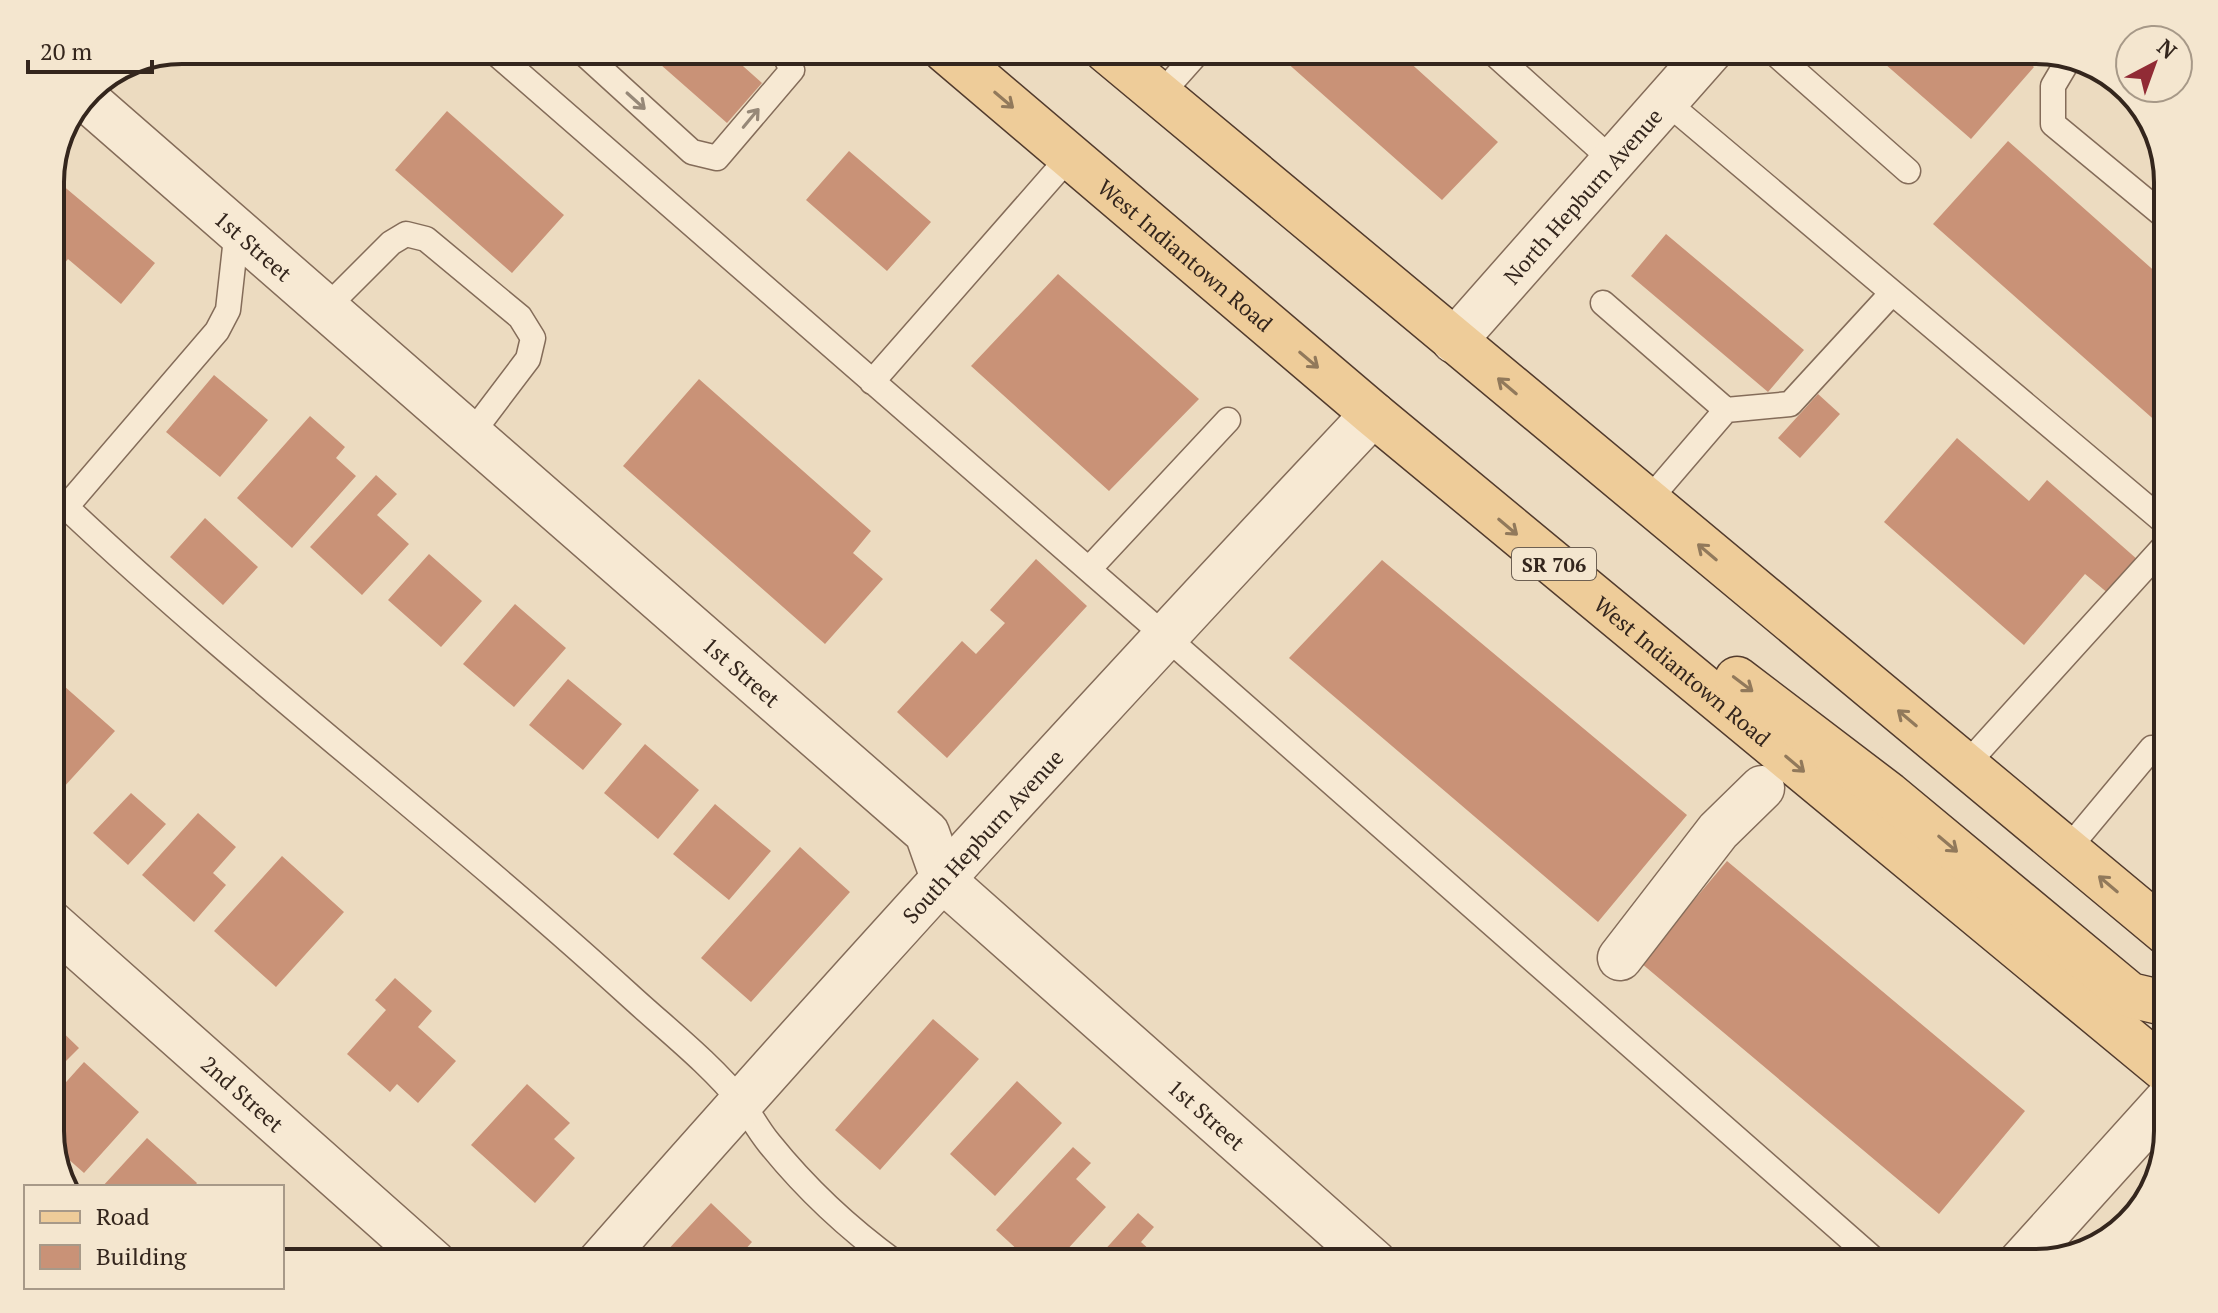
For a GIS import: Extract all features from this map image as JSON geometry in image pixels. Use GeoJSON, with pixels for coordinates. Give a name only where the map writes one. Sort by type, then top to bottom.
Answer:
{"type":"FeatureCollection","features":[{"type":"Feature","properties":{"kind":"main road","name":"West Indiantown Road"},"geometry":{"type":"LineString","coordinates":[[962,64],[1373,414],[2154,1060]]}},
{"type":"Feature","properties":{"kind":"main road"},"geometry":{"type":"LineString","coordinates":[[1123,64],[2154,922]]}},
{"type":"Feature","properties":{"kind":"main road"},"geometry":{"type":"LineString","coordinates":[[1603,605],[1689,642],[1888,794],[2130,995],[2154,1001]]}},
{"type":"Feature","properties":{"kind":"street","name":"North Hepburn Avenue"},"geometry":{"type":"LineString","coordinates":[[1454,341],[1698,64]]}},
{"type":"Feature","properties":{"kind":"street","name":"1st Street"},"geometry":{"type":"LineString","coordinates":[[94,105],[927,833],[944,881],[1359,1249]]}},
{"type":"Feature","properties":{"kind":"street","name":"South Hepburn Avenue"},"geometry":{"type":"LineString","coordinates":[[611,1249],[1165,636],[1373,414]]}},
{"type":"Feature","properties":{"kind":"street"},"geometry":{"type":"LineString","coordinates":[[1620,958],[1718,831],[1762,788]]}},
{"type":"Feature","properties":{"kind":"street","name":"2nd Street"},"geometry":{"type":"LineString","coordinates":[[64,934],[418,1249]]}},
{"type":"Feature","properties":{"kind":"street"},"geometry":{"type":"LineString","coordinates":[[2033,1249],[2154,1115]]}},
{"type":"Feature","properties":{"kind":"lane"},"geometry":{"type":"LineString","coordinates":[[508,64],[1089,569],[1862,1249]]}},
{"type":"Feature","properties":{"kind":"lane"},"geometry":{"type":"LineString","coordinates":[[595,64],[692,152],[717,158],[792,70],[789,64]]}},
{"type":"Feature","properties":{"kind":"lane"},"geometry":{"type":"LineString","coordinates":[[1160,95],[1188,64]]}},
{"type":"Feature","properties":{"kind":"lane"},"geometry":{"type":"LineString","coordinates":[[1506,64],[1612,160]]}},
{"type":"Feature","properties":{"kind":"lane"},"geometry":{"type":"LineString","coordinates":[[1787,64],[1908,171]]}},
{"type":"Feature","properties":{"kind":"lane"},"geometry":{"type":"LineString","coordinates":[[2064,68],[2053,86],[2053,124],[2154,207]]}},
{"type":"Feature","properties":{"kind":"lane"},"geometry":{"type":"LineString","coordinates":[[1664,100],[2154,513]]}},
{"type":"Feature","properties":{"kind":"lane"},"geometry":{"type":"LineString","coordinates":[[872,382],[1070,156]]}},
{"type":"Feature","properties":{"kind":"lane"},"geometry":{"type":"LineString","coordinates":[[64,508],[217,331],[228,310],[237,229]]}},
{"type":"Feature","properties":{"kind":"lane"},"geometry":{"type":"LineString","coordinates":[[327,307],[391,243],[406,234],[426,239],[520,317],[533,338],[528,359],[472,433]]}},
{"type":"Feature","properties":{"kind":"lane"},"geometry":{"type":"LineString","coordinates":[[1647,502],[1726,410],[1790,404],[1892,293]]}},
{"type":"Feature","properties":{"kind":"lane"},"geometry":{"type":"LineString","coordinates":[[1603,303],[1726,410]]}},
{"type":"Feature","properties":{"kind":"lane"},"geometry":{"type":"LineString","coordinates":[[1089,569],[1228,420]]}},
{"type":"Feature","properties":{"kind":"lane"},"geometry":{"type":"LineString","coordinates":[[64,519],[124,562],[567,938],[693,1053],[741,1102],[768,1142],[814,1193],[876,1249]]}},
{"type":"Feature","properties":{"kind":"lane"},"geometry":{"type":"LineString","coordinates":[[1965,766],[2154,557]]}},
{"type":"Feature","properties":{"kind":"lane"},"geometry":{"type":"LineString","coordinates":[[2067,850],[2154,748]]}},
{"type":"Feature","properties":{"kind":"building"},"geometry":{"type":"Polygon","coordinates":[[[660,64],[741,64],[762,83],[727,123],[660,64]]]}},
{"type":"Feature","properties":{"kind":"building"},"geometry":{"type":"Polygon","coordinates":[[[1288,64],[1412,64],[1498,142],[1442,200],[1288,64]]]}},
{"type":"Feature","properties":{"kind":"building"},"geometry":{"type":"Polygon","coordinates":[[[1885,64],[2031,64],[2034,67],[1971,139],[1885,64]]]}},
{"type":"Feature","properties":{"kind":"building"},"geometry":{"type":"Polygon","coordinates":[[[447,111],[564,215],[512,273],[395,170],[447,111]]]}},
{"type":"Feature","properties":{"kind":"building"},"geometry":{"type":"Polygon","coordinates":[[[2008,141],[2154,271],[2154,420],[1933,224],[2008,141]]]}},
{"type":"Feature","properties":{"kind":"building"},"geometry":{"type":"Polygon","coordinates":[[[849,151],[931,222],[887,271],[806,200],[849,151]]]}},
{"type":"Feature","properties":{"kind":"building"},"geometry":{"type":"Polygon","coordinates":[[[64,187],[155,263],[121,304],[68,259],[64,264],[64,187]]]}},
{"type":"Feature","properties":{"kind":"building"},"geometry":{"type":"Polygon","coordinates":[[[1666,234],[1804,350],[1768,392],[1631,276],[1666,234]]]}},
{"type":"Feature","properties":{"kind":"building"},"geometry":{"type":"Polygon","coordinates":[[[1058,274],[1199,399],[1109,491],[971,366],[1058,274]]]}},
{"type":"Feature","properties":{"kind":"building"},"geometry":{"type":"Polygon","coordinates":[[[214,375],[268,420],[220,477],[166,432],[214,375]]]}},
{"type":"Feature","properties":{"kind":"building"},"geometry":{"type":"Polygon","coordinates":[[[699,379],[871,531],[853,553],[883,579],[825,644],[623,466],[699,379]]]}},
{"type":"Feature","properties":{"kind":"building"},"geometry":{"type":"Polygon","coordinates":[[[1818,394],[1840,414],[1800,458],[1778,438],[1818,394]]]}},
{"type":"Feature","properties":{"kind":"building"},"geometry":{"type":"Polygon","coordinates":[[[310,416],[345,447],[336,458],[356,476],[292,548],[237,498],[310,416]]]}},
{"type":"Feature","properties":{"kind":"building"},"geometry":{"type":"Polygon","coordinates":[[[1957,438],[2029,501],[2047,480],[2138,560],[2109,594],[2085,574],[2024,645],[1884,522],[1957,438]]]}},
{"type":"Feature","properties":{"kind":"building"},"geometry":{"type":"Polygon","coordinates":[[[376,475],[397,494],[377,515],[409,544],[362,595],[310,547],[376,475]]]}},
{"type":"Feature","properties":{"kind":"building"},"geometry":{"type":"Polygon","coordinates":[[[205,518],[258,567],[223,605],[170,557],[205,518]]]}},
{"type":"Feature","properties":{"kind":"building"},"geometry":{"type":"Polygon","coordinates":[[[429,554],[482,601],[441,647],[388,600],[429,554]]]}},
{"type":"Feature","properties":{"kind":"building"},"geometry":{"type":"Polygon","coordinates":[[[1036,559],[1087,606],[947,758],[897,712],[962,641],[976,654],[1005,623],[990,610],[1036,559]]]}},
{"type":"Feature","properties":{"kind":"building"},"geometry":{"type":"Polygon","coordinates":[[[1382,560],[1687,815],[1598,922],[1289,658],[1382,560]]]}},
{"type":"Feature","properties":{"kind":"building"},"geometry":{"type":"Polygon","coordinates":[[[515,604],[566,648],[514,707],[463,664],[515,604]]]}},
{"type":"Feature","properties":{"kind":"building"},"geometry":{"type":"Polygon","coordinates":[[[568,679],[622,724],[583,770],[529,725],[568,679]]]}},
{"type":"Feature","properties":{"kind":"building"},"geometry":{"type":"Polygon","coordinates":[[[64,686],[115,731],[64,787],[64,686]]]}},
{"type":"Feature","properties":{"kind":"building"},"geometry":{"type":"Polygon","coordinates":[[[645,744],[699,790],[658,839],[604,793],[645,744]]]}},
{"type":"Feature","properties":{"kind":"building"},"geometry":{"type":"Polygon","coordinates":[[[131,793],[166,824],[128,865],[93,833],[131,793]]]}},
{"type":"Feature","properties":{"kind":"building"},"geometry":{"type":"Polygon","coordinates":[[[715,804],[771,851],[729,900],[673,854],[715,804]]]}},
{"type":"Feature","properties":{"kind":"building"},"geometry":{"type":"Polygon","coordinates":[[[198,813],[236,847],[213,873],[226,885],[194,922],[142,875],[198,813]]]}},
{"type":"Feature","properties":{"kind":"building"},"geometry":{"type":"Polygon","coordinates":[[[800,847],[850,892],[751,1002],[701,958],[800,847]]]}},
{"type":"Feature","properties":{"kind":"building"},"geometry":{"type":"Polygon","coordinates":[[[282,856],[344,912],[276,987],[214,931],[282,856]]]}},
{"type":"Feature","properties":{"kind":"building"},"geometry":{"type":"Polygon","coordinates":[[[1727,861],[2025,1111],[1939,1214],[1641,963],[1727,861]]]}},
{"type":"Feature","properties":{"kind":"building"},"geometry":{"type":"Polygon","coordinates":[[[395,978],[432,1011],[418,1027],[456,1061],[418,1103],[397,1084],[390,1092],[347,1054],[386,1010],[375,1000],[395,978]]]}},
{"type":"Feature","properties":{"kind":"building"},"geometry":{"type":"Polygon","coordinates":[[[933,1019],[979,1059],[880,1170],[835,1130],[933,1019]]]}},
{"type":"Feature","properties":{"kind":"building"},"geometry":{"type":"Polygon","coordinates":[[[64,1034],[79,1048],[64,1063],[64,1034]]]}},
{"type":"Feature","properties":{"kind":"building"},"geometry":{"type":"Polygon","coordinates":[[[84,1062],[139,1112],[84,1173],[68,1158],[64,1138],[64,1084],[84,1062]]]}},
{"type":"Feature","properties":{"kind":"building"},"geometry":{"type":"Polygon","coordinates":[[[1017,1081],[1062,1123],[995,1196],[950,1154],[1017,1081]]]}},
{"type":"Feature","properties":{"kind":"building"},"geometry":{"type":"Polygon","coordinates":[[[527,1084],[570,1123],[554,1139],[575,1158],[535,1203],[471,1145],[527,1084]]]}},
{"type":"Feature","properties":{"kind":"building"},"geometry":{"type":"Polygon","coordinates":[[[147,1138],[197,1183],[196,1185],[104,1185],[147,1138]]]}},
{"type":"Feature","properties":{"kind":"building"},"geometry":{"type":"Polygon","coordinates":[[[1073,1147],[1091,1163],[1076,1179],[1106,1207],[1068,1249],[1017,1249],[996,1230],[1073,1147]]]}},
{"type":"Feature","properties":{"kind":"building"},"geometry":{"type":"Polygon","coordinates":[[[711,1203],[752,1242],[746,1249],[669,1249],[711,1203]]]}},
{"type":"Feature","properties":{"kind":"building"},"geometry":{"type":"Polygon","coordinates":[[[1138,1213],[1154,1227],[1141,1242],[1149,1249],[1106,1249],[1138,1213]]]}}]}
